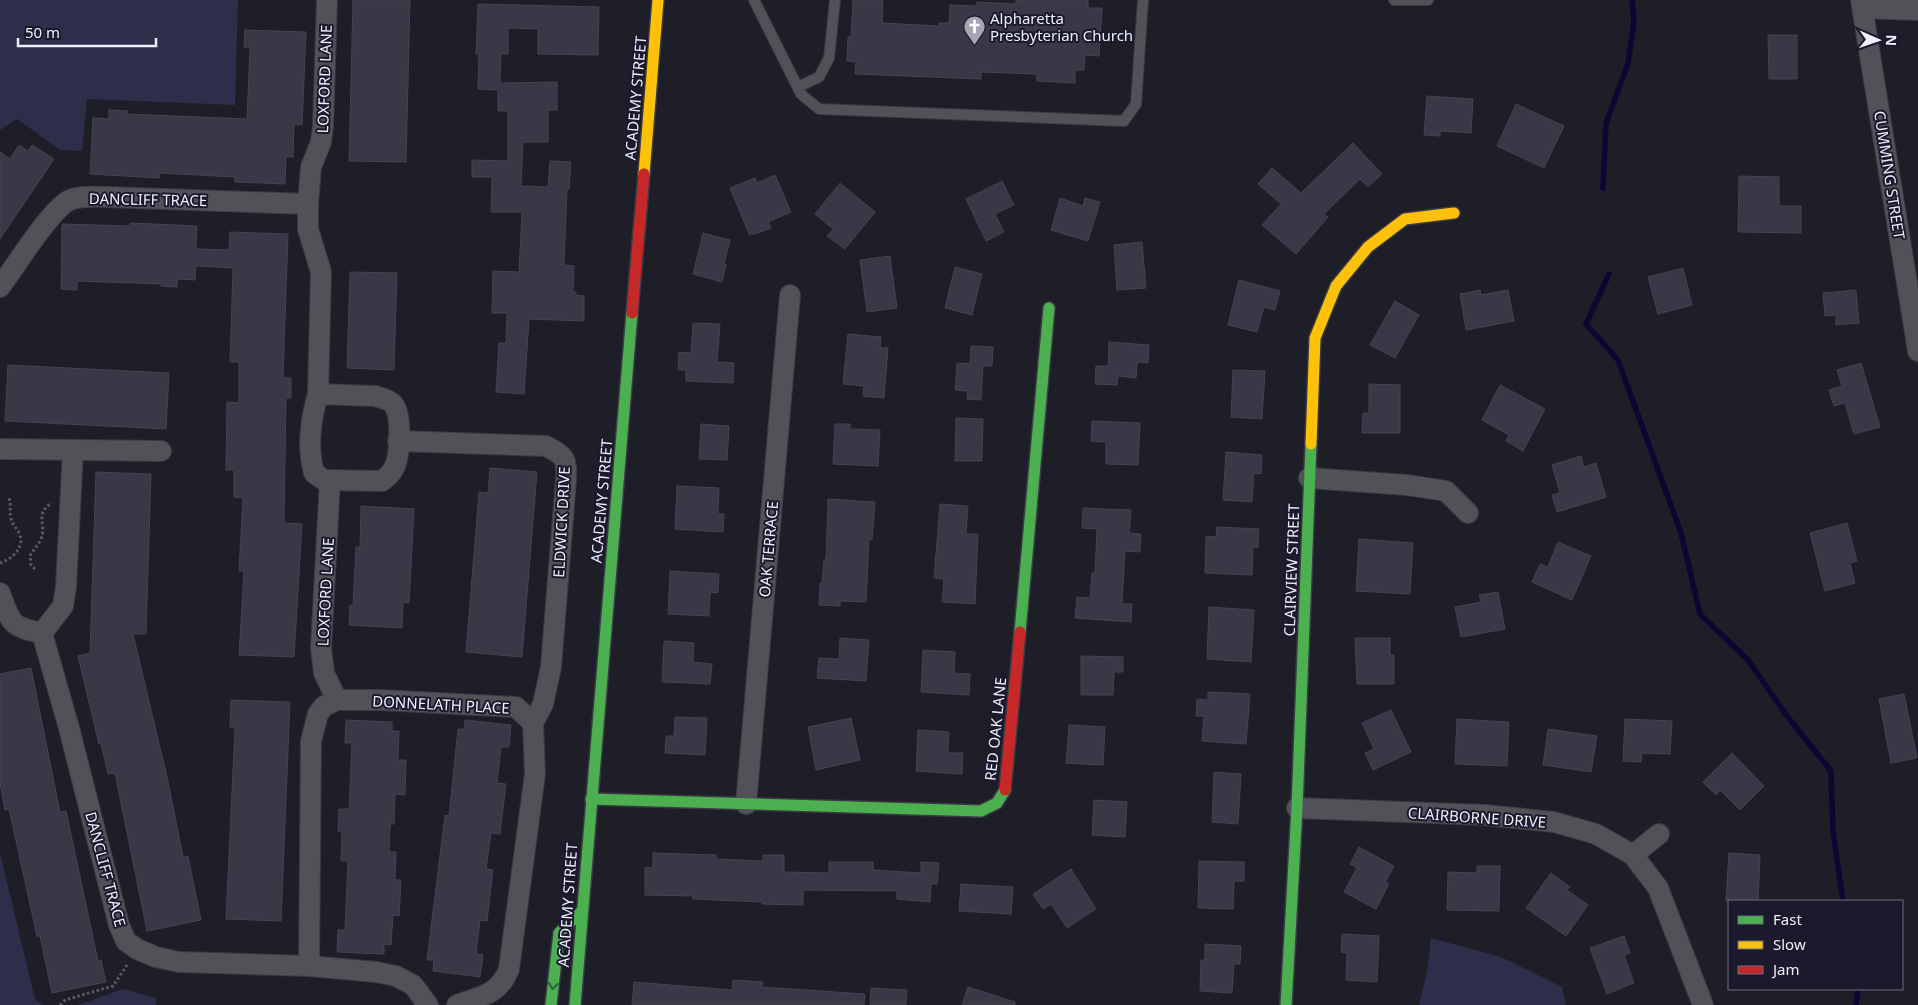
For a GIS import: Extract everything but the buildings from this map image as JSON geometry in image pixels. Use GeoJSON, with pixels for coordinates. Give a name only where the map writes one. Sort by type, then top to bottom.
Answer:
{"type":"FeatureCollection","features":[{"type":"Feature","properties":{"kind":"street","name":"LOXFORD LANE"},"geometry":{"type":"LineString","coordinates":[[327,0],[323,126],[321,142],[311,167],[308,229],[321,272],[318,394],[312,413],[312,467],[318,477],[330,480],[322,648],[324,673],[337,700]]}},
{"type":"Feature","properties":{"kind":"street","name":"ACADEMY STREET"},"geometry":{"type":"LineString","coordinates":[[575,1005],[581,912],[658,0]]}},
{"type":"Feature","properties":{"kind":"street"},"geometry":{"type":"LineString","coordinates":[[1862,4],[1918,10]]}},
{"type":"Feature","properties":{"kind":"street","name":"CUMMING STREET"},"geometry":{"type":"LineString","coordinates":[[1862,4],[1918,350]]}},
{"type":"Feature","properties":{"kind":"street","name":"DANCLIFF TRACE"},"geometry":{"type":"LineString","coordinates":[[0,287],[51,217],[68,201],[78,198],[107,197],[308,204]]}},
{"type":"Feature","properties":{"kind":"street","name":"CLAIRVIEW STREET"},"geometry":{"type":"LineString","coordinates":[[1286,1005],[1297,808],[1315,338],[1336,286],[1368,247],[1405,219],[1454,213]]}},
{"type":"Feature","properties":{"kind":"street","name":"OAK TERRACE"},"geometry":{"type":"LineString","coordinates":[[746,804],[790,295]]}},
{"type":"Feature","properties":{"kind":"street","name":"RED OAK LANE"},"geometry":{"type":"LineString","coordinates":[[591,799],[981,811],[992,809],[999,803],[1006,788],[1049,308]]}},
{"type":"Feature","properties":{"kind":"street"},"geometry":{"type":"LineString","coordinates":[[318,394],[384,398],[393,404],[399,416],[396,463],[389,476],[382,481],[330,480]]}},
{"type":"Feature","properties":{"kind":"street","name":"ELDWICK DRIVE"},"geometry":{"type":"LineString","coordinates":[[398,441],[546,446],[562,454],[566,466],[566,480],[551,667],[543,704],[533,723]]}},
{"type":"Feature","properties":{"kind":"street"},"geometry":{"type":"LineString","coordinates":[[0,449],[161,451]]}},
{"type":"Feature","properties":{"kind":"street"},"geometry":{"type":"LineString","coordinates":[[0,593],[10,618],[22,630],[42,634],[63,606],[66,588],[73,450]]}},
{"type":"Feature","properties":{"kind":"street"},"geometry":{"type":"LineString","coordinates":[[1309,478],[1407,485],[1446,491],[1468,513]]}},
{"type":"Feature","properties":{"kind":"street","name":"DANCLIFF TRACE"},"geometry":{"type":"LineString","coordinates":[[42,634],[69,728],[119,925],[126,941],[137,949],[156,957],[180,962],[308,966],[376,972],[396,976],[412,985],[428,1005]]}},
{"type":"Feature","properties":{"kind":"street"},"geometry":{"type":"LineString","coordinates":[[308,966],[311,741],[318,714],[324,706],[337,700]]}},
{"type":"Feature","properties":{"kind":"street","name":"DONNELATH PLACE"},"geometry":{"type":"LineString","coordinates":[[337,700],[381,700],[516,707],[533,723]]}},
{"type":"Feature","properties":{"kind":"street"},"geometry":{"type":"LineString","coordinates":[[457,1005],[493,991],[504,981],[509,969],[535,774],[533,723]]}},
{"type":"Feature","properties":{"kind":"street","name":"CLAIRBORNE DRIVE"},"geometry":{"type":"LineString","coordinates":[[1297,808],[1485,815],[1554,822],[1596,834],[1632,855],[1658,888],[1703,1005]]}},
{"type":"Feature","properties":{"kind":"street"},"geometry":{"type":"LineString","coordinates":[[1632,855],[1659,834]]}},
{"type":"Feature","properties":{"kind":"street"},"geometry":{"type":"LineString","coordinates":[[551,1005],[558,933],[581,912]]}},
{"type":"Feature","properties":{"kind":"lane"},"geometry":{"type":"LineString","coordinates":[[754,0],[801,94],[819,109],[1124,121],[1136,104],[1143,0]]}},
{"type":"Feature","properties":{"kind":"lane"},"geometry":{"type":"LineString","coordinates":[[798,87],[819,77],[829,58],[835,0]]}},
{"type":"Feature","properties":{"kind":"lane"},"geometry":{"type":"LineString","coordinates":[[1394,0],[1428,0]]}},
{"type":"Feature","properties":{"kind":"path"},"geometry":{"type":"LineString","coordinates":[[0,563],[13,556],[20,544],[20,534],[11,520],[11,500],[8,496]]}},
{"type":"Feature","properties":{"kind":"path"},"geometry":{"type":"LineString","coordinates":[[35,569],[31,565],[30,556],[42,536],[41,522],[44,510],[52,502],[70,501]]}},
{"type":"Feature","properties":{"kind":"path"},"geometry":{"type":"LineString","coordinates":[[60,1005],[65,1000],[113,986],[137,949]]}},
{"type":"Feature","properties":{"kind":"shaded area"},"geometry":{"type":"Polygon","coordinates":[[[0,0],[238,0],[235,105],[87,99],[82,151],[60,150],[17,119],[0,130],[0,0]]]}},
{"type":"Feature","properties":{"kind":"shaded area"},"geometry":{"type":"Polygon","coordinates":[[[0,853],[35,999],[44,1005],[0,1005],[0,853]]]}},
{"type":"Feature","properties":{"kind":"shaded area"},"geometry":{"type":"Polygon","coordinates":[[[1431,938],[1501,957],[1562,987],[1566,1005],[1419,1005],[1427,972],[1431,938]]]}},
{"type":"Feature","properties":{"kind":"shaded area"},"geometry":{"type":"Polygon","coordinates":[[[123,989],[156,998],[156,1005],[78,1005],[123,989]]]}},
{"type":"Feature","properties":{"kind":"waterway"},"geometry":{"type":"LineString","coordinates":[[1603,188],[1606,123],[1628,64],[1634,21],[1632,0]]}},
{"type":"Feature","properties":{"kind":"waterway"},"geometry":{"type":"LineString","coordinates":[[1609,274],[1586,324],[1618,360],[1681,533],[1700,614],[1748,660],[1787,716],[1831,771],[1833,832],[1843,900]]}},
{"type":"Feature","properties":{"kind":"waterway"},"geometry":{"type":"LineString","coordinates":[[1856,1005],[1858,990]]}},
{"type":"Feature","properties":{"kind":"traffic: fast"},"geometry":{"type":"LineString","coordinates":[[1020,632],[1049,308]]}},
{"type":"Feature","properties":{"kind":"traffic: fast"},"geometry":{"type":"LineString","coordinates":[[575,1005],[632,313]]}},
{"type":"Feature","properties":{"kind":"traffic: fast"},"geometry":{"type":"LineString","coordinates":[[1286,1005],[1297,808],[1311,444]]}},
{"type":"Feature","properties":{"kind":"traffic: fast"},"geometry":{"type":"LineString","coordinates":[[591,799],[981,811],[997,803],[1005,790]]}},
{"type":"Feature","properties":{"kind":"traffic: fast"},"geometry":{"type":"LineString","coordinates":[[551,1005],[559,933],[581,912]]}},
{"type":"Feature","properties":{"kind":"traffic: slow"},"geometry":{"type":"LineString","coordinates":[[644,174],[658,0]]}},
{"type":"Feature","properties":{"kind":"traffic: slow"},"geometry":{"type":"LineString","coordinates":[[1311,444],[1315,338],[1336,286],[1368,247],[1405,219],[1454,213]]}},
{"type":"Feature","properties":{"kind":"traffic: jam"},"geometry":{"type":"LineString","coordinates":[[632,313],[644,174]]}},
{"type":"Feature","properties":{"kind":"traffic: jam"},"geometry":{"type":"LineString","coordinates":[[1005,790],[1020,632]]}},
{"type":"Feature","properties":{"kind":"place","name":"Alpharetta Presbyterian Church"},"geometry":{"type":"Point","coordinates":[974,46]}}]}
